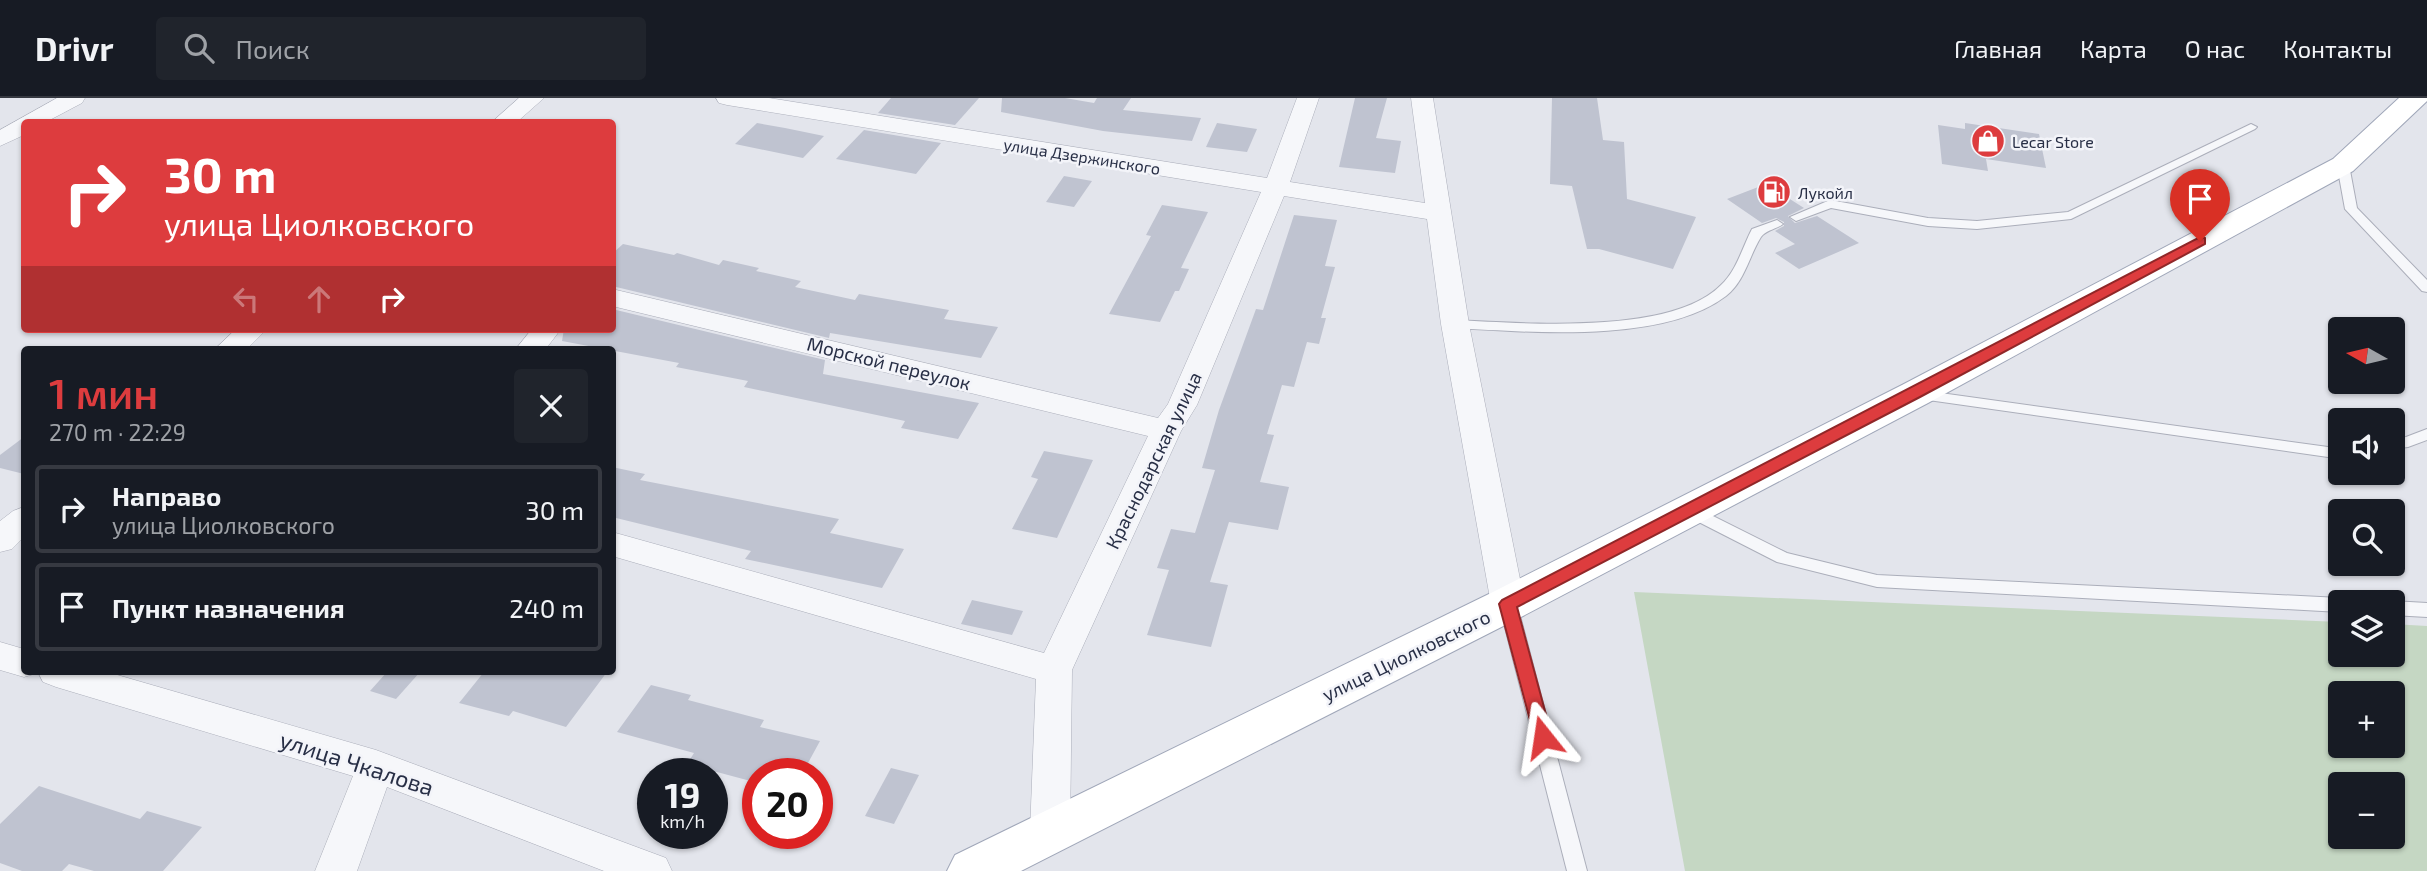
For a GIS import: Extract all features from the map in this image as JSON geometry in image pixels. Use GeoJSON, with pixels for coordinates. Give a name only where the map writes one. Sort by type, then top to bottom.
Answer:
{"type":"FeatureCollection","features":[{"type":"Feature","properties":{"kind":"main road","name":"улица Циолковского"},"geometry":{"type":"LineString","coordinates":[[972,871],[1508,604],[1915,394],[2343,165],[2415,98]]}},
{"type":"Feature","properties":{"kind":"street"},"geometry":{"type":"LineString","coordinates":[[36,119],[74,98]]}},
{"type":"Feature","properties":{"kind":"street"},"geometry":{"type":"LineString","coordinates":[[507,119],[533,98]]}},
{"type":"Feature","properties":{"kind":"street","name":"улица Дзержинского"},"geometry":{"type":"LineString","coordinates":[[727,98],[1438,213]]}},
{"type":"Feature","properties":{"kind":"street","name":"Краснодарская улица"},"geometry":{"type":"LineString","coordinates":[[1050,832],[1054,670],[1166,430],[1182,405],[1275,188],[1308,98]]}},
{"type":"Feature","properties":{"kind":"street"},"geometry":{"type":"LineString","coordinates":[[1422,98],[1455,324],[1508,604]]}},
{"type":"Feature","properties":{"kind":"street"},"geometry":{"type":"LineString","coordinates":[[0,139],[21,128]]}},
{"type":"Feature","properties":{"kind":"street","name":"Морской переулок"},"geometry":{"type":"LineString","coordinates":[[616,298],[1166,430]]}},
{"type":"Feature","properties":{"kind":"street"},"geometry":{"type":"LineString","coordinates":[[233,346],[248,333]]}},
{"type":"Feature","properties":{"kind":"street"},"geometry":{"type":"LineString","coordinates":[[0,540],[21,522]]}},
{"type":"Feature","properties":{"kind":"street"},"geometry":{"type":"LineString","coordinates":[[616,545],[1054,670]]}},
{"type":"Feature","properties":{"kind":"street"},"geometry":{"type":"LineString","coordinates":[[0,656],[21,662]]}},
{"type":"Feature","properties":{"kind":"street","name":"улица Чкалова"},"geometry":{"type":"LineString","coordinates":[[65,675],[376,766],[652,871]]}},
{"type":"Feature","properties":{"kind":"street"},"geometry":{"type":"LineString","coordinates":[[335,871],[376,766]]}},
{"type":"Feature","properties":{"kind":"lane"},"geometry":{"type":"LineString","coordinates":[[1796,217],[1830,204],[1928,222],[1977,225],[2032,222],[2071,215],[2251,127]]}},
{"type":"Feature","properties":{"kind":"lane"},"geometry":{"type":"LineString","coordinates":[[2343,165],[2351,209],[2427,288]]}},
{"type":"Feature","properties":{"kind":"lane"},"geometry":{"type":"LineString","coordinates":[[1455,324],[1564,328],[1627,324],[1675,314],[1720,294],[1744,262],[1757,232],[1777,224]]}},
{"type":"Feature","properties":{"kind":"lane"},"geometry":{"type":"LineString","coordinates":[[1915,394],[2328,452]]}},
{"type":"Feature","properties":{"kind":"lane"},"geometry":{"type":"LineString","coordinates":[[2405,442],[2427,434]]}},
{"type":"Feature","properties":{"kind":"lane"},"geometry":{"type":"LineString","coordinates":[[1689,510],[1783,558],[1877,581],[2328,604]]}},
{"type":"Feature","properties":{"kind":"lane"},"geometry":{"type":"LineString","coordinates":[[1508,604],[1577,871]]}},
{"type":"Feature","properties":{"kind":"lane"},"geometry":{"type":"LineString","coordinates":[[2405,609],[2427,610]]}},
{"type":"Feature","properties":{"kind":"green space"},"geometry":{"type":"Polygon","coordinates":[[[1634,592],[2328,621],[2328,667],[2405,667],[2405,625],[2427,626],[2427,871],[1685,871],[1634,592]]]}},
{"type":"Feature","properties":{"kind":"building"},"geometry":{"type":"Polygon","coordinates":[[[891,98],[979,98],[955,125],[878,113],[891,98]]]}},
{"type":"Feature","properties":{"kind":"building"},"geometry":{"type":"Polygon","coordinates":[[[1002,98],[1065,98],[1094,103],[1097,98],[1131,98],[1123,110],[1201,118],[1192,141],[1103,131],[1001,112],[1002,98]]]}},
{"type":"Feature","properties":{"kind":"building"},"geometry":{"type":"Polygon","coordinates":[[[1355,98],[1387,98],[1376,138],[1401,141],[1395,173],[1339,167],[1355,98]]]}},
{"type":"Feature","properties":{"kind":"building"},"geometry":{"type":"Polygon","coordinates":[[[1552,98],[1597,98],[1603,140],[1624,142],[1627,199],[1696,217],[1673,269],[1599,249],[1587,249],[1572,186],[1550,184],[1552,98]]]}},
{"type":"Feature","properties":{"kind":"building"},"geometry":{"type":"Polygon","coordinates":[[[757,123],[824,136],[803,158],[735,144],[757,123]]]}},
{"type":"Feature","properties":{"kind":"building"},"geometry":{"type":"Polygon","coordinates":[[[1217,123],[1257,129],[1247,152],[1206,147],[1217,123]]]}},
{"type":"Feature","properties":{"kind":"building"},"geometry":{"type":"Polygon","coordinates":[[[1965,123],[2039,134],[2046,168],[1986,159],[1988,171],[1942,164],[1938,125],[1965,129],[1965,123]]]}},
{"type":"Feature","properties":{"kind":"building"},"geometry":{"type":"Polygon","coordinates":[[[864,130],[941,143],[916,174],[836,159],[864,130]]]}},
{"type":"Feature","properties":{"kind":"building"},"geometry":{"type":"Polygon","coordinates":[[[1064,176],[1092,181],[1074,207],[1046,202],[1064,176]]]}},
{"type":"Feature","properties":{"kind":"building"},"geometry":{"type":"Polygon","coordinates":[[[1766,184],[1804,208],[1788,216],[1795,223],[1817,216],[1859,243],[1799,269],[1775,253],[1795,244],[1775,231],[1784,226],[1784,222],[1776,218],[1762,223],[1727,199],[1766,184]]]}},
{"type":"Feature","properties":{"kind":"building"},"geometry":{"type":"Polygon","coordinates":[[[1162,205],[1208,212],[1181,268],[1189,269],[1179,291],[1175,291],[1160,322],[1109,314],[1151,236],[1146,235],[1162,205]]]}},
{"type":"Feature","properties":{"kind":"building"},"geometry":{"type":"Polygon","coordinates":[[[1294,215],[1337,220],[1325,266],[1335,267],[1321,318],[1326,318],[1319,344],[1307,342],[1294,387],[1282,385],[1267,434],[1274,435],[1260,482],[1289,487],[1278,530],[1229,522],[1210,582],[1228,585],[1211,647],[1147,635],[1169,570],[1157,568],[1171,529],[1195,533],[1215,470],[1202,468],[1219,410],[1256,309],[1263,310],[1294,215]]]}},
{"type":"Feature","properties":{"kind":"building"},"geometry":{"type":"Polygon","coordinates":[[[623,244],[674,255],[677,253],[719,265],[723,260],[801,281],[795,287],[855,300],[859,294],[949,310],[944,319],[998,327],[981,358],[830,333],[829,338],[616,287],[616,250],[623,244]]]}},
{"type":"Feature","properties":{"kind":"building"},"geometry":{"type":"Polygon","coordinates":[[[616,310],[825,360],[823,374],[979,403],[958,439],[901,428],[905,421],[744,387],[748,381],[676,367],[679,363],[616,351],[616,346],[589,346],[562,341],[563,333],[616,333],[616,310]]]}},
{"type":"Feature","properties":{"kind":"building"},"geometry":{"type":"Polygon","coordinates":[[[21,439],[21,473],[0,468],[0,455],[21,439]]]}},
{"type":"Feature","properties":{"kind":"building"},"geometry":{"type":"Polygon","coordinates":[[[1044,451],[1093,460],[1057,538],[1012,529],[1038,479],[1031,477],[1044,451]]]}},
{"type":"Feature","properties":{"kind":"building"},"geometry":{"type":"Polygon","coordinates":[[[616,468],[645,474],[640,480],[839,519],[830,533],[904,549],[882,588],[745,559],[751,551],[616,518],[616,468]]]}},
{"type":"Feature","properties":{"kind":"building"},"geometry":{"type":"Polygon","coordinates":[[[972,600],[1023,611],[1012,635],[961,624],[972,600]]]}},
{"type":"Feature","properties":{"kind":"building"},"geometry":{"type":"Polygon","coordinates":[[[384,675],[417,675],[396,699],[370,691],[384,675]]]}},
{"type":"Feature","properties":{"kind":"building"},"geometry":{"type":"Polygon","coordinates":[[[482,675],[605,675],[566,727],[513,711],[509,716],[459,703],[482,675]]]}},
{"type":"Feature","properties":{"kind":"building"},"geometry":{"type":"Polygon","coordinates":[[[651,685],[691,695],[688,700],[764,720],[760,727],[820,741],[811,758],[742,758],[742,779],[728,775],[728,758],[691,758],[694,753],[617,732],[651,685]]]}},
{"type":"Feature","properties":{"kind":"building"},"geometry":{"type":"Polygon","coordinates":[[[891,768],[919,775],[894,824],[865,816],[891,768]]]}},
{"type":"Feature","properties":{"kind":"building"},"geometry":{"type":"Polygon","coordinates":[[[39,786],[140,819],[147,811],[202,827],[163,871],[94,871],[69,864],[62,871],[22,871],[0,863],[0,824],[39,786]]]}},
{"type":"Feature","properties":{"kind":"place","name":"Lecar Store"},"geometry":{"type":"Point","coordinates":[1988,141]}},
{"type":"Feature","properties":{"kind":"place","name":"Лукойл"},"geometry":{"type":"Point","coordinates":[1774,192]}},
{"type":"Feature","properties":{"kind":"route"},"geometry":{"type":"LineString","coordinates":[[1543,737],[1508,604],[1915,394],[2200,241]]}}]}
